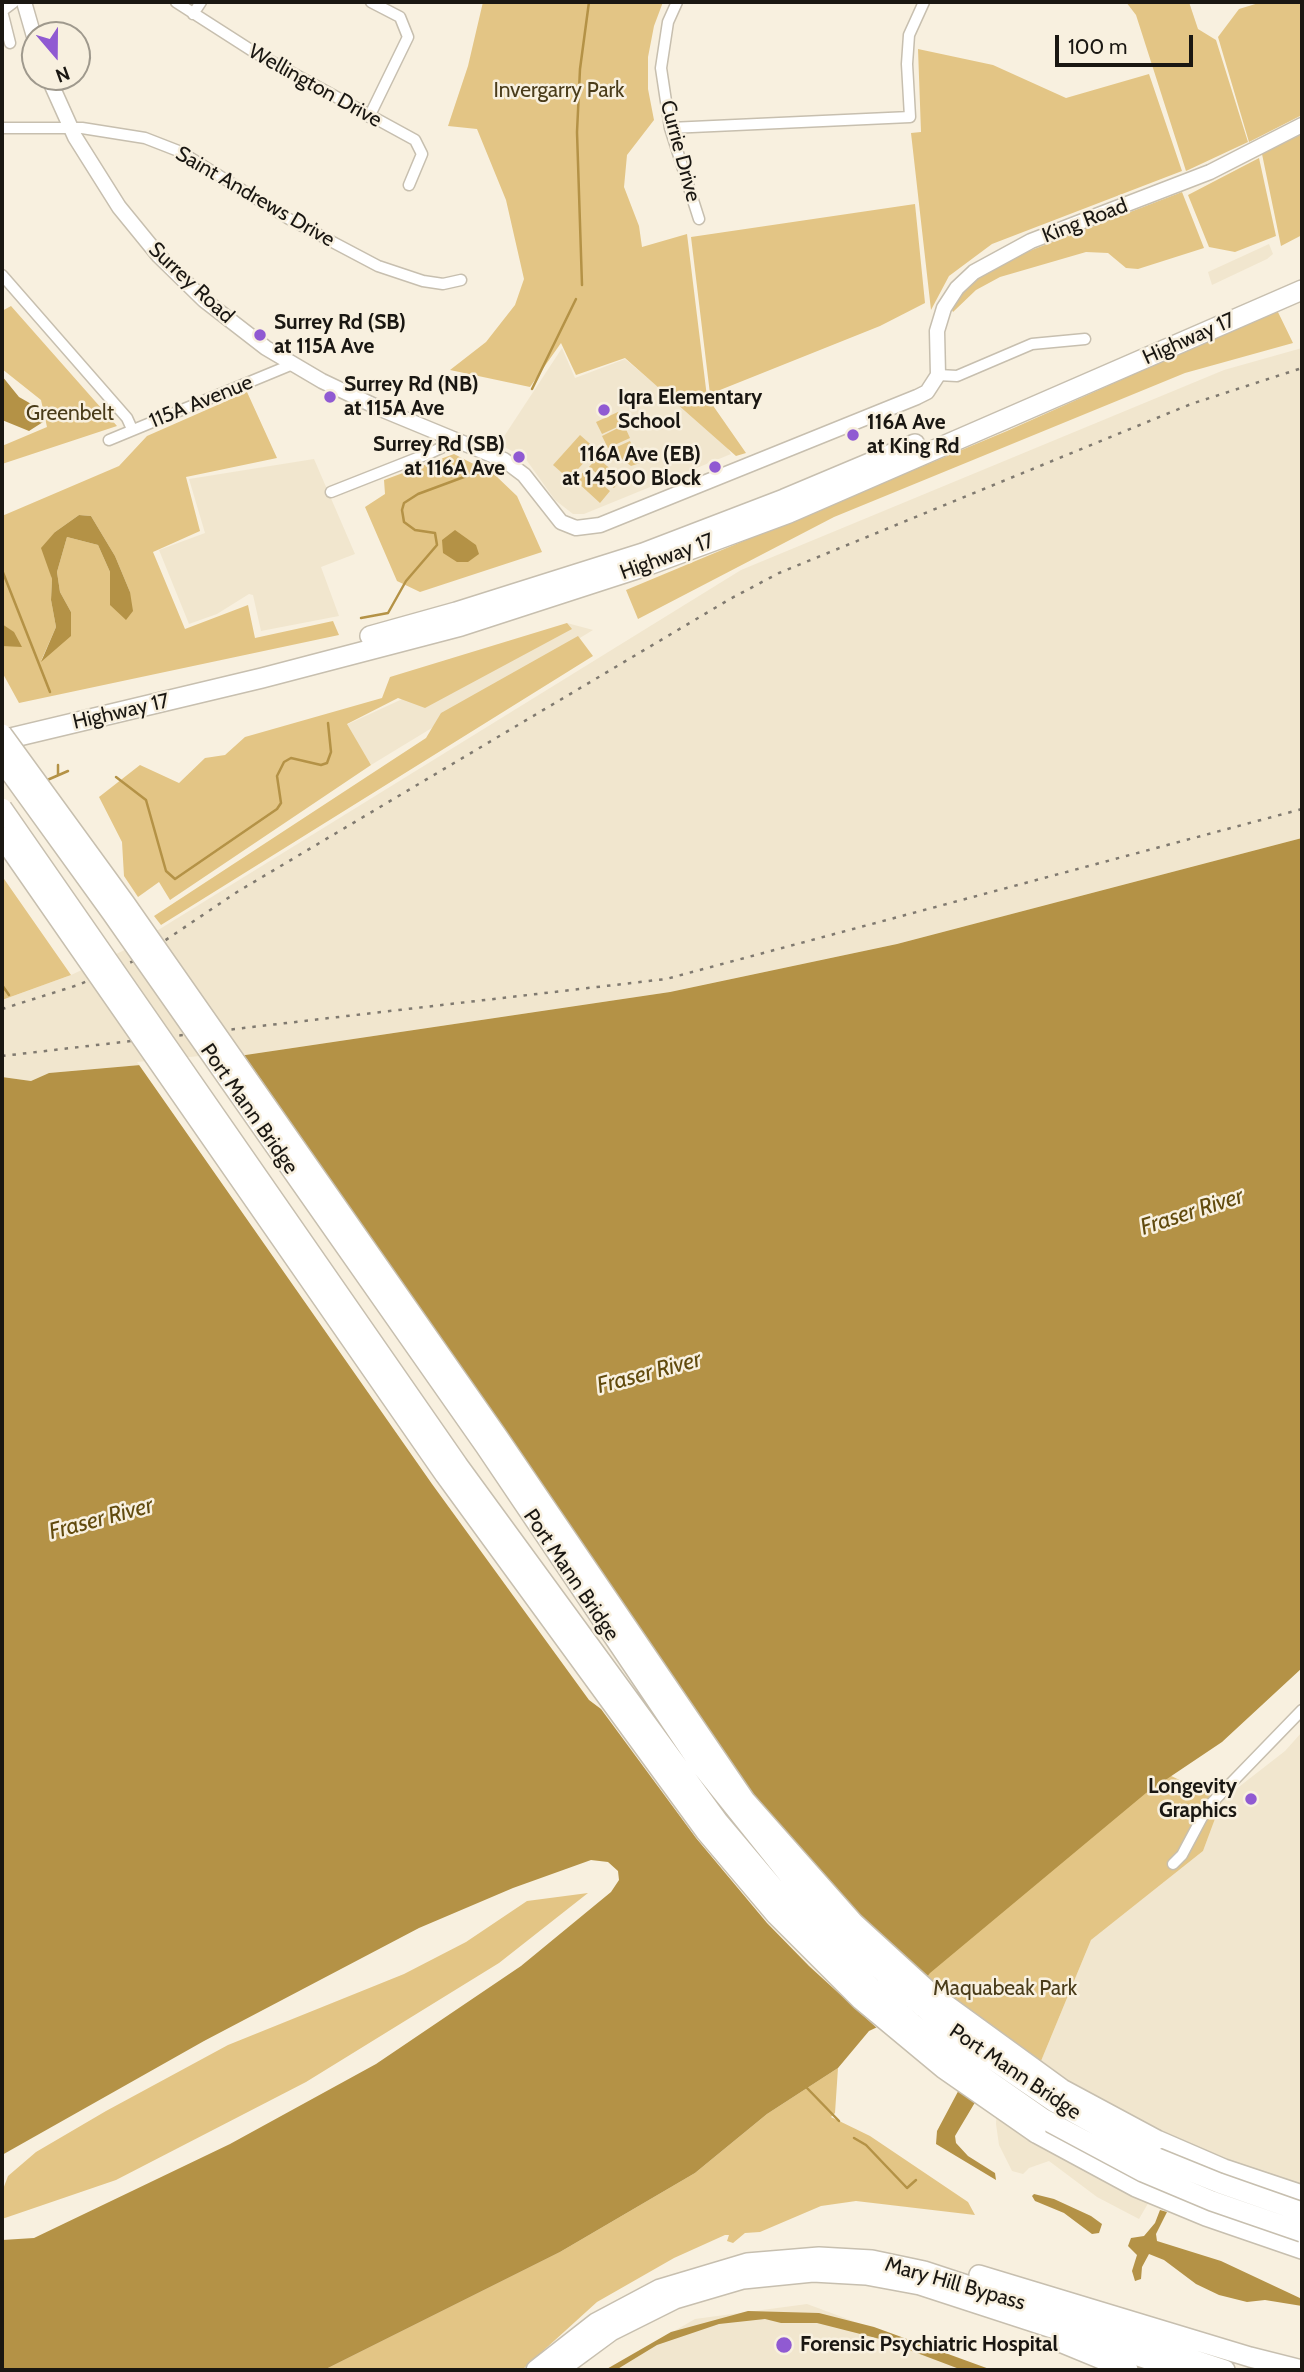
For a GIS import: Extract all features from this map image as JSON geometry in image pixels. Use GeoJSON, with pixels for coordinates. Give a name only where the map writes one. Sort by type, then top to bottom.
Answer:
{"type":"FeatureCollection","features":[{"type":"Feature","properties":{"kind":"highway","name":"Highway 17"},"geometry":{"type":"LineString","coordinates":[[2,728],[259,666],[456,612],[643,553],[784,499],[1302,278]]}},
{"type":"Feature","properties":{"kind":"highway","name":"Highway 17"},"geometry":{"type":"LineString","coordinates":[[2,740],[262,678],[461,626],[646,566],[789,513],[1302,290]]}},
{"type":"Feature","properties":{"kind":"highway"},"geometry":{"type":"LineString","coordinates":[[2,734],[125,903],[498,1437],[711,1753],[814,1881],[854,1923],[934,1996],[1062,2089],[1157,2140],[1224,2169],[1302,2195]]}},
{"type":"Feature","properties":{"kind":"highway","name":"Port Mann Bridge"},"geometry":{"type":"LineString","coordinates":[[2,761],[111,912],[477,1435],[698,1762],[802,1892],[885,1974],[924,2008],[965,2041],[1054,2102],[1150,2155],[1302,2212]]}},
{"type":"Feature","properties":{"kind":"highway","name":"Port Mann Bridge"},"geometry":{"type":"LineString","coordinates":[[2,808],[458,1465],[718,1821],[788,1905],[855,1972],[912,2023],[975,2072],[1044,2119],[1143,2172],[1212,2201],[1302,2232]]}},
{"type":"Feature","properties":{"kind":"highway"},"geometry":{"type":"LineString","coordinates":[[2,837],[445,1475],[705,1831],[776,1915],[852,1992],[902,2035],[988,2101],[1036,2133],[1136,2187],[1206,2216],[1302,2249]]}},
{"type":"Feature","properties":{"kind":"highway"},"geometry":{"type":"LineString","coordinates":[[837,2257],[898,2257],[937,2264],[1302,2370]]}},
{"type":"Feature","properties":{"kind":"highway","name":"Mary Hill Bypass"},"geometry":{"type":"LineString","coordinates":[[536,2370],[604,2318],[676,2283],[747,2263],[783,2258],[837,2257],[890,2263],[942,2276],[1225,2370]]}},
{"type":"Feature","properties":{"kind":"highway","name":"Mary Hill Bypass"},"geometry":{"type":"LineString","coordinates":[[558,2370],[596,2341],[642,2314],[691,2293],[743,2279],[796,2272],[848,2273],[902,2281],[954,2295],[1181,2370]]}},
{"type":"Feature","properties":{"kind":"highway"},"geometry":{"type":"LineString","coordinates":[[954,2295],[1128,2370]]}},
{"type":"Feature","properties":{"kind":"street"},"geometry":{"type":"LineString","coordinates":[[10,43],[2,11],[14,2]]}},
{"type":"Feature","properties":{"kind":"street"},"geometry":{"type":"LineString","coordinates":[[24,2],[30,21]]}},
{"type":"Feature","properties":{"kind":"street","name":"Wellington Drive"},"geometry":{"type":"LineString","coordinates":[[176,2],[369,117],[415,140],[422,154],[409,185]]}},
{"type":"Feature","properties":{"kind":"street"},"geometry":{"type":"LineString","coordinates":[[193,14],[201,2]]}},
{"type":"Feature","properties":{"kind":"street"},"geometry":{"type":"LineString","coordinates":[[369,117],[408,37],[400,17],[371,2]]}},
{"type":"Feature","properties":{"kind":"street","name":"Currie Drive"},"geometry":{"type":"LineString","coordinates":[[677,2],[668,22],[660,68],[670,128],[699,219]]}},
{"type":"Feature","properties":{"kind":"street"},"geometry":{"type":"LineString","coordinates":[[670,128],[910,117],[906,64],[908,35],[924,2]]}},
{"type":"Feature","properties":{"kind":"street","name":"Surrey Road"},"geometry":{"type":"LineString","coordinates":[[54,91],[70,127],[119,207],[166,263],[228,320],[293,364],[352,396],[492,454],[519,470],[553,514],[576,528],[600,525],[917,397],[927,392],[939,375]]}},
{"type":"Feature","properties":{"kind":"street","name":"King Road"},"geometry":{"type":"LineString","coordinates":[[939,375],[937,331],[941,316],[957,288],[984,265],[1031,241],[1210,172],[1302,125]]}},
{"type":"Feature","properties":{"kind":"street","name":"Saint Andrews Drive"},"geometry":{"type":"LineString","coordinates":[[2,128],[70,127],[107,130],[145,138],[181,152],[289,219],[378,265],[423,281],[443,284],[461,280]]}},
{"type":"Feature","properties":{"kind":"street"},"geometry":{"type":"LineString","coordinates":[[2,275],[127,418],[132,429]]}},
{"type":"Feature","properties":{"kind":"street"},"geometry":{"type":"LineString","coordinates":[[939,375],[957,376],[1032,344],[1085,339]]}},
{"type":"Feature","properties":{"kind":"street","name":"115A Avenue"},"geometry":{"type":"LineString","coordinates":[[109,440],[293,364]]}},
{"type":"Feature","properties":{"kind":"street"},"geometry":{"type":"LineString","coordinates":[[331,492],[430,453],[445,446],[449,437]]}},
{"type":"Feature","properties":{"kind":"street"},"geometry":{"type":"LineString","coordinates":[[1173,1864],[1182,1855],[1207,1808],[1302,1710]]}},
{"type":"Feature","properties":{"kind":"shaded area"},"geometry":{"type":"Polygon","coordinates":[[[1269,244],[1273,254],[1267,259],[1212,285],[1208,272],[1269,244]]]}},
{"type":"Feature","properties":{"kind":"shaded area","name":"Iqra Elementary School"},"geometry":{"type":"Polygon","coordinates":[[[562,348],[575,378],[625,359],[725,443],[731,454],[584,514],[573,514],[555,500],[525,458],[499,444],[562,348]]]}},
{"type":"Feature","properties":{"kind":"shaded area"},"geometry":{"type":"Polygon","coordinates":[[[1302,348],[1302,838],[897,944],[670,992],[232,1057],[49,1073],[31,1081],[2,1077],[2,1000],[71,975],[129,948],[741,570],[1224,370],[1302,348]]]}},
{"type":"Feature","properties":{"kind":"shaded area"},"geometry":{"type":"Polygon","coordinates":[[[314,459],[355,554],[321,567],[339,616],[261,631],[253,595],[249,594],[217,614],[189,624],[159,550],[205,533],[189,479],[314,459]]]}},
{"type":"Feature","properties":{"kind":"shaded area"},"geometry":{"type":"Polygon","coordinates":[[[567,623],[593,630],[371,765],[346,725],[567,623]]]}},
{"type":"Feature","properties":{"kind":"shaded area"},"geometry":{"type":"Polygon","coordinates":[[[1302,1732],[1302,2192],[1181,2146],[1139,2219],[1097,2197],[1049,2161],[1029,2168],[1023,2174],[1012,2171],[999,2145],[996,2124],[1000,2059],[1034,2078],[1091,1940],[1203,1851],[1222,1800],[1285,1751],[1302,1732]]]}},
{"type":"Feature","properties":{"kind":"shaded area","name":"Forensic Psychiatric Hospital"},"geometry":{"type":"Polygon","coordinates":[[[807,2304],[985,2370],[607,2370],[695,2319],[807,2304]]]}},
{"type":"Feature","properties":{"kind":"green space","name":"Invergarry Park"},"geometry":{"type":"Polygon","coordinates":[[[483,2],[663,2],[654,26],[648,57],[648,89],[654,120],[627,155],[624,187],[639,226],[642,247],[687,234],[707,397],[746,453],[736,456],[625,358],[576,375],[561,343],[530,387],[450,370],[486,342],[515,305],[524,279],[506,200],[477,129],[448,126],[468,66],[483,2]]]}},
{"type":"Feature","properties":{"kind":"green space"},"geometry":{"type":"Polygon","coordinates":[[[1126,2],[1189,2],[1198,29],[1216,40],[1248,142],[1186,171],[1136,15],[1126,2]]]}},
{"type":"Feature","properties":{"kind":"green space"},"geometry":{"type":"Polygon","coordinates":[[[1262,2],[1302,2],[1302,115],[1249,142],[1218,37],[1239,9],[1262,2]]]}},
{"type":"Feature","properties":{"kind":"green space"},"geometry":{"type":"Polygon","coordinates":[[[918,49],[993,65],[1066,98],[1149,74],[1182,171],[992,244],[949,276],[931,310],[911,133],[921,132],[918,49]]]}},
{"type":"Feature","properties":{"kind":"green space"},"geometry":{"type":"Polygon","coordinates":[[[1302,134],[1302,235],[1281,246],[1262,154],[1302,134]]]}},
{"type":"Feature","properties":{"kind":"green space"},"geometry":{"type":"Polygon","coordinates":[[[1259,158],[1276,236],[1235,252],[1209,247],[1188,195],[1259,158]]]}},
{"type":"Feature","properties":{"kind":"green space"},"geometry":{"type":"Polygon","coordinates":[[[1182,192],[1204,248],[1138,269],[1126,268],[1108,253],[1086,252],[1000,277],[976,290],[953,312],[950,306],[969,283],[998,263],[1182,192]]]}},
{"type":"Feature","properties":{"kind":"green space"},"geometry":{"type":"Polygon","coordinates":[[[915,204],[925,303],[880,326],[710,394],[691,237],[915,204]]]}},
{"type":"Feature","properties":{"kind":"green space","name":"Greenbelt"},"geometry":{"type":"Polygon","coordinates":[[[11,306],[117,426],[2,464],[2,446],[47,427],[41,400],[2,369],[2,311],[11,306]]]}},
{"type":"Feature","properties":{"kind":"green space"},"geometry":{"type":"Polygon","coordinates":[[[1277,310],[1293,343],[1185,373],[834,517],[638,619],[626,590],[1007,431],[1277,310]]]}},
{"type":"Feature","properties":{"kind":"green space"},"geometry":{"type":"Polygon","coordinates":[[[247,392],[277,458],[186,477],[200,531],[153,552],[185,629],[248,605],[255,638],[333,621],[339,635],[19,703],[2,672],[2,516],[119,466],[147,436],[247,392]],[[79,515],[55,532],[47,559],[52,579],[51,600],[56,627],[41,661],[71,612],[60,592],[57,572],[67,537],[98,545],[110,572],[110,605],[130,592],[115,556],[91,516],[79,515]]]}},
{"type":"Feature","properties":{"kind":"green space"},"geometry":{"type":"Polygon","coordinates":[[[618,412],[624,424],[602,434],[596,422],[618,412]]]}},
{"type":"Feature","properties":{"kind":"green space"},"geometry":{"type":"Polygon","coordinates":[[[624,425],[630,438],[608,448],[602,436],[624,425]]]}},
{"type":"Feature","properties":{"kind":"green space"},"geometry":{"type":"Polygon","coordinates":[[[580,435],[596,449],[569,479],[553,465],[580,435]]]}},
{"type":"Feature","properties":{"kind":"green space"},"geometry":{"type":"Polygon","coordinates":[[[630,441],[640,463],[631,466],[610,450],[630,441]]]}},
{"type":"Feature","properties":{"kind":"green space"},"geometry":{"type":"Polygon","coordinates":[[[454,454],[495,475],[517,496],[542,552],[420,592],[397,581],[365,507],[385,494],[384,480],[454,454]]]}},
{"type":"Feature","properties":{"kind":"green space"},"geometry":{"type":"Polygon","coordinates":[[[597,458],[622,478],[614,488],[589,467],[597,458]]]}},
{"type":"Feature","properties":{"kind":"green space"},"geometry":{"type":"Polygon","coordinates":[[[585,470],[610,491],[600,503],[576,481],[585,470]]]}},
{"type":"Feature","properties":{"kind":"green space"},"geometry":{"type":"Polygon","coordinates":[[[567,623],[572,629],[425,708],[398,698],[347,724],[371,765],[170,900],[159,882],[138,897],[124,876],[122,842],[99,797],[140,765],[179,783],[205,758],[225,755],[245,737],[382,698],[390,677],[567,623]]]}},
{"type":"Feature","properties":{"kind":"green space"},"geometry":{"type":"Polygon","coordinates":[[[578,636],[593,656],[161,925],[154,916],[426,738],[441,713],[578,636]]]}},
{"type":"Feature","properties":{"kind":"green space"},"geometry":{"type":"Polygon","coordinates":[[[2,876],[71,975],[2,1000],[2,876]]]}},
{"type":"Feature","properties":{"kind":"green space","name":"Maquabeak Park"},"geometry":{"type":"Polygon","coordinates":[[[1167,1774],[1211,1795],[1215,1793],[1222,1800],[1203,1851],[1091,1940],[1034,2078],[916,1974],[1167,1774]]]}},
{"type":"Feature","properties":{"kind":"green space"},"geometry":{"type":"Polygon","coordinates":[[[588,1893],[499,1963],[306,2082],[116,2180],[2,2219],[2,2192],[8,2176],[36,2152],[106,2111],[228,2045],[404,1974],[466,1942],[527,1901],[588,1893]]]}},
{"type":"Feature","properties":{"kind":"green space"},"geometry":{"type":"Polygon","coordinates":[[[838,2068],[835,2113],[831,2117],[870,2136],[968,2202],[975,2215],[856,2201],[821,2206],[760,2232],[745,2233],[733,2243],[727,2241],[729,2235],[725,2235],[674,2258],[597,2302],[522,2370],[324,2370],[560,2252],[695,2173],[767,2114],[838,2068]]]}},
{"type":"Feature","properties":{"kind":"water"},"geometry":{"type":"Polygon","coordinates":[[[2,376],[19,397],[33,405],[43,422],[29,431],[2,420],[2,376]]]}},
{"type":"Feature","properties":{"kind":"water"},"geometry":{"type":"Polygon","coordinates":[[[79,515],[91,516],[115,556],[130,592],[133,611],[126,620],[110,605],[110,572],[98,545],[67,537],[57,572],[60,592],[71,612],[71,636],[41,662],[56,627],[51,600],[52,579],[41,548],[55,532],[79,515]]]}},
{"type":"Feature","properties":{"kind":"water"},"geometry":{"type":"Polygon","coordinates":[[[455,530],[476,545],[479,554],[468,562],[457,562],[443,553],[442,540],[455,530]]]}},
{"type":"Feature","properties":{"kind":"water"},"geometry":{"type":"Polygon","coordinates":[[[2,624],[14,632],[22,647],[2,646],[2,624]]]}},
{"type":"Feature","properties":{"kind":"water","name":"Fraser River"},"geometry":{"type":"Polygon","coordinates":[[[1302,838],[1302,1668],[1222,1742],[1146,1793],[930,1973],[890,2021],[869,2031],[838,2068],[767,2114],[695,2173],[560,2252],[324,2370],[2,2370],[2,2240],[34,2238],[230,2144],[376,2064],[521,1966],[611,1892],[619,1880],[618,1871],[608,1862],[591,1860],[513,1888],[419,1928],[204,2041],[2,2155],[2,1077],[31,1081],[49,1073],[232,1057],[670,992],[897,944],[1302,838]]]}},
{"type":"Feature","properties":{"kind":"water"},"geometry":{"type":"Polygon","coordinates":[[[962,2084],[980,2094],[955,2136],[956,2143],[968,2156],[995,2173],[996,2180],[936,2144],[937,2131],[962,2084]]]}},
{"type":"Feature","properties":{"kind":"water"},"geometry":{"type":"Polygon","coordinates":[[[1034,2194],[1054,2199],[1091,2216],[1102,2224],[1099,2233],[1092,2234],[1064,2213],[1035,2201],[1032,2196],[1034,2194]]]}},
{"type":"Feature","properties":{"kind":"water"},"geometry":{"type":"Polygon","coordinates":[[[1160,2210],[1167,2212],[1156,2234],[1157,2241],[1221,2261],[1302,2299],[1302,2306],[1265,2300],[1247,2302],[1219,2295],[1196,2284],[1164,2260],[1149,2254],[1142,2267],[1141,2279],[1135,2281],[1132,2271],[1137,2255],[1128,2246],[1131,2238],[1144,2236],[1155,2223],[1160,2210]]]}},
{"type":"Feature","properties":{"kind":"water"},"geometry":{"type":"Polygon","coordinates":[[[748,2311],[819,2313],[874,2327],[992,2370],[962,2370],[880,2339],[817,2323],[781,2323],[765,2319],[719,2324],[657,2345],[616,2370],[605,2370],[671,2332],[748,2311]]]}},
{"type":"Feature","properties":{"kind":"pier"},"geometry":{"type":"Polygon","coordinates":[[[242,1052],[506,1432],[892,2024],[879,2030],[809,1966],[767,1923],[696,1838],[601,1709],[589,1700],[432,1484],[137,1062],[242,1052]]]}},
{"type":"Feature","properties":{"kind":"waterway"},"geometry":{"type":"LineString","coordinates":[[582,285],[577,132],[580,69],[589,2]]}},
{"type":"Feature","properties":{"kind":"waterway"},"geometry":{"type":"LineString","coordinates":[[532,389],[576,299]]}},
{"type":"Feature","properties":{"kind":"waterway"},"geometry":{"type":"LineString","coordinates":[[361,618],[388,613],[406,581],[437,545],[435,533],[415,530],[404,522],[404,503],[418,494],[472,474],[481,466]]}},
{"type":"Feature","properties":{"kind":"waterway"},"geometry":{"type":"LineString","coordinates":[[2,570],[50,692]]}},
{"type":"Feature","properties":{"kind":"waterway"},"geometry":{"type":"LineString","coordinates":[[116,777],[146,800],[166,871],[175,879],[277,809],[281,803],[277,776],[284,762],[291,758],[321,765],[327,763],[331,752],[328,723]]}},
{"type":"Feature","properties":{"kind":"waterway"},"geometry":{"type":"LineString","coordinates":[[58,765],[58,775]]}},
{"type":"Feature","properties":{"kind":"waterway"},"geometry":{"type":"LineString","coordinates":[[45,781],[68,771]]}},
{"type":"Feature","properties":{"kind":"waterway"},"geometry":{"type":"LineString","coordinates":[[2,985],[9,995]]}},
{"type":"Feature","properties":{"kind":"waterway"},"geometry":{"type":"LineString","coordinates":[[806,2087],[839,2121]]}},
{"type":"Feature","properties":{"kind":"waterway"},"geometry":{"type":"LineString","coordinates":[[854,2138],[866,2145],[907,2188],[916,2180]]}},
{"type":"Feature","properties":{"kind":"railway"},"geometry":{"type":"LineString","coordinates":[[2,1009],[78,985],[136,960],[237,892],[730,599],[779,573],[1191,404],[1302,368]]}},
{"type":"Feature","properties":{"kind":"railway"},"geometry":{"type":"LineString","coordinates":[[2,1056],[666,979],[1302,809]]}},
{"type":"Feature","properties":{"kind":"place","name":"Surrey Rd (SB) at 115A Ave"},"geometry":{"type":"Point","coordinates":[260,335]}},
{"type":"Feature","properties":{"kind":"place","name":"Surrey Rd (NB) at 115A Ave"},"geometry":{"type":"Point","coordinates":[330,397]}},
{"type":"Feature","properties":{"kind":"place","name":"Iqra Elementary School"},"geometry":{"type":"Point","coordinates":[604,410]}},
{"type":"Feature","properties":{"kind":"place","name":"116A Ave at King Rd"},"geometry":{"type":"Point","coordinates":[853,435]}},
{"type":"Feature","properties":{"kind":"place","name":"Surrey Rd (SB) at 116A Ave"},"geometry":{"type":"Point","coordinates":[519,457]}},
{"type":"Feature","properties":{"kind":"place","name":"116A Ave (EB) at 14500 Block"},"geometry":{"type":"Point","coordinates":[715,467]}},
{"type":"Feature","properties":{"kind":"place","name":"Longevity Graphics"},"geometry":{"type":"Point","coordinates":[1251,1799]}},
{"type":"Feature","properties":{"kind":"place","name":"Forensic Psychiatric Hospital"},"geometry":{"type":"Point","coordinates":[784,2345]}}]}
